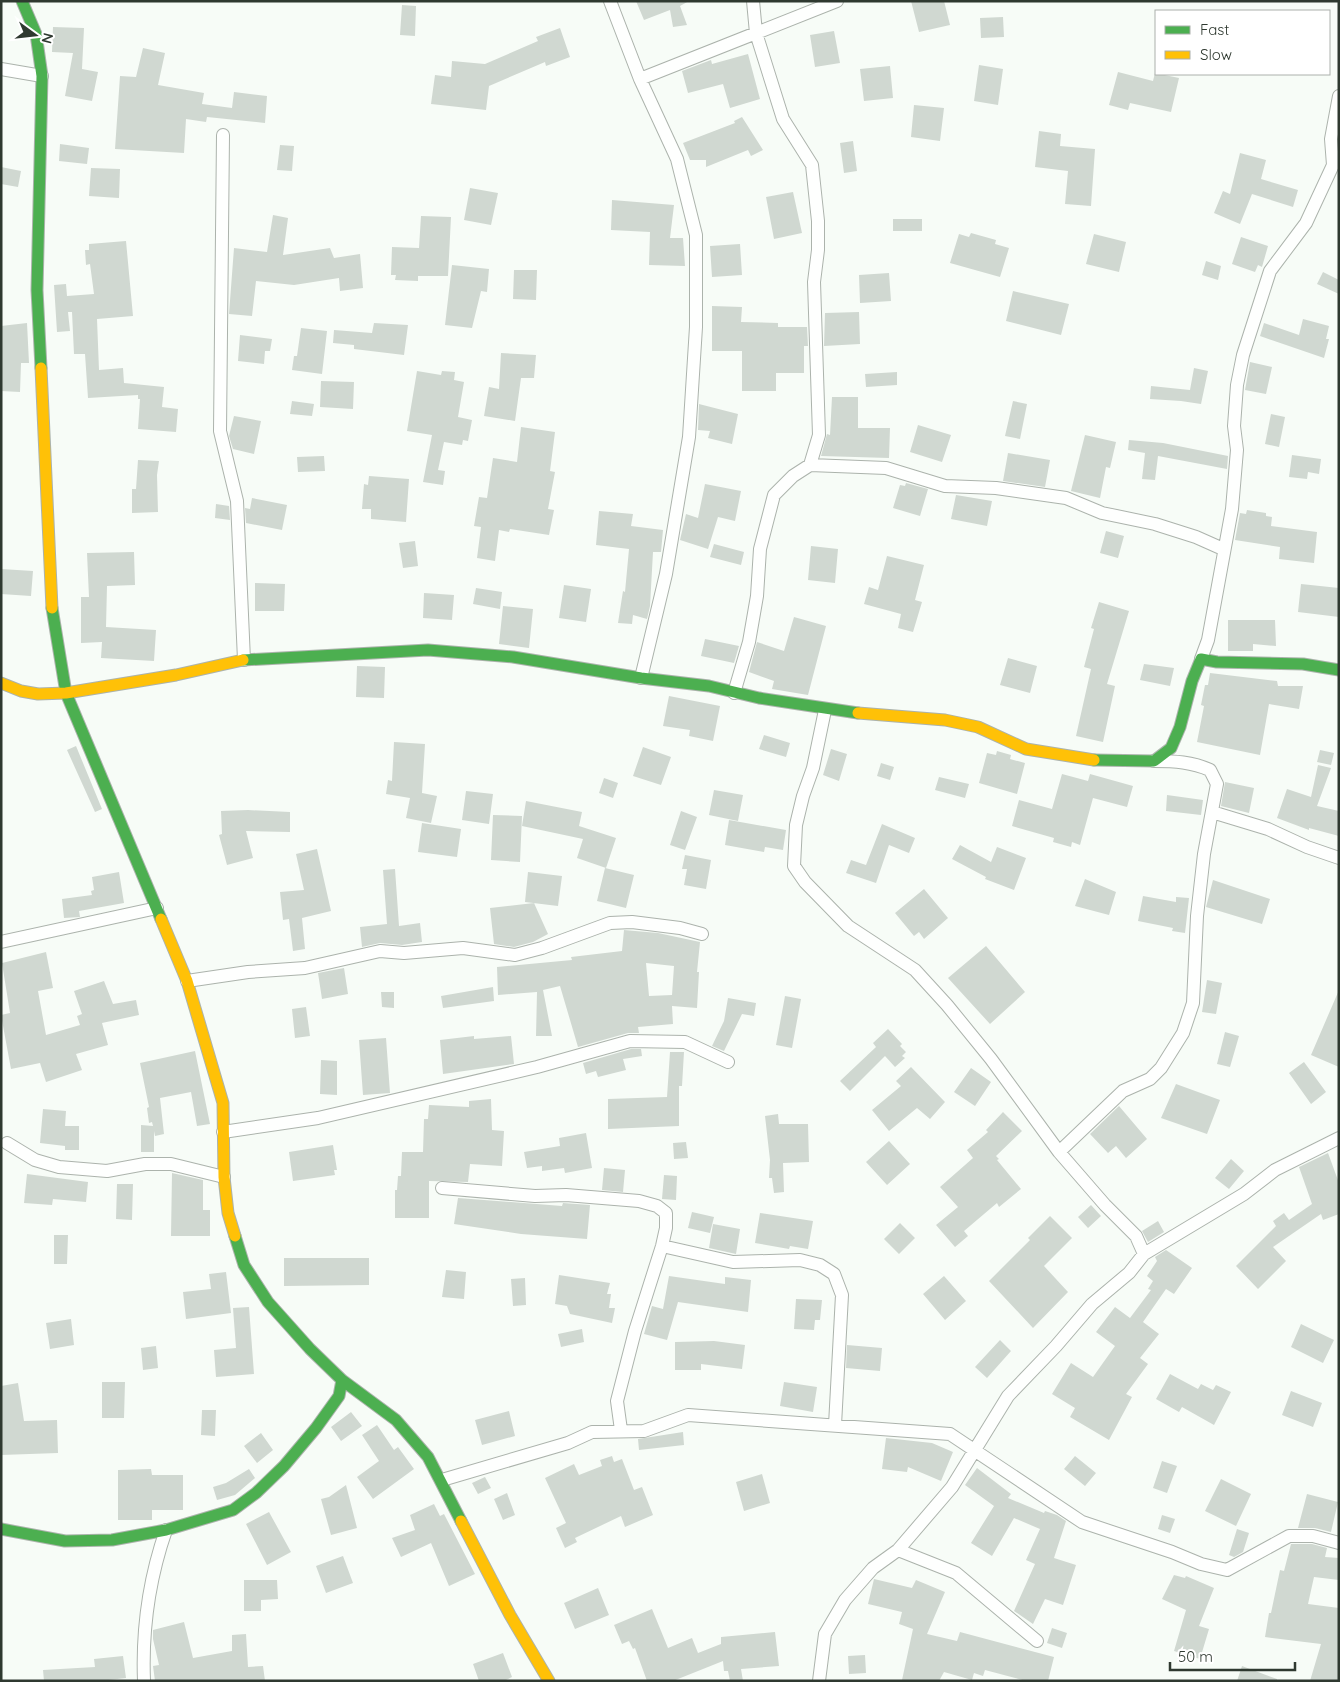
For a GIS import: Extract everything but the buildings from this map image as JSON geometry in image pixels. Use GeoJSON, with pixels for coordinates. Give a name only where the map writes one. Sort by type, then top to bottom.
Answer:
{"type":"FeatureCollection","features":[{"type":"Feature","properties":{"kind":"street"},"geometry":{"type":"LineString","coordinates":[[22,1],[36,34],[42,76],[37,300],[52,619],[66,693],[187,981],[223,1103],[224,1177],[228,1213],[244,1265],[268,1302],[310,1349],[342,1380],[396,1420],[428,1457],[442,1480],[510,1615],[549,1681]]}},
{"type":"Feature","properties":{"kind":"street"},"geometry":{"type":"LineString","coordinates":[[610,1],[640,79],[677,159],[696,235],[696,327],[689,437],[666,574],[642,678]]}},
{"type":"Feature","properties":{"kind":"street"},"geometry":{"type":"LineString","coordinates":[[753,1],[756,33],[783,118],[812,165],[818,221],[818,250],[814,282],[819,435],[810,465]]}},
{"type":"Feature","properties":{"kind":"street"},"geometry":{"type":"LineString","coordinates":[[640,79],[837,1]]}},
{"type":"Feature","properties":{"kind":"street"},"geometry":{"type":"LineString","coordinates":[[1,69],[42,76]]}},
{"type":"Feature","properties":{"kind":"street"},"geometry":{"type":"LineString","coordinates":[[1154,761],[1171,748],[1180,727],[1192,681],[1208,640],[1223,549],[1232,509],[1236,450],[1234,426],[1237,385],[1243,355],[1270,271],[1306,222],[1333,165],[1331,139],[1339,96]]}},
{"type":"Feature","properties":{"kind":"street"},"geometry":{"type":"LineString","coordinates":[[223,135],[220,431],[237,501],[244,660]]}},
{"type":"Feature","properties":{"kind":"street"},"geometry":{"type":"LineString","coordinates":[[734,693],[749,642],[756,596],[760,548],[774,495],[793,476],[810,465],[886,468],[945,486],[996,488],[1066,498],[1102,513],[1155,524],[1196,537],[1223,549]]}},
{"type":"Feature","properties":{"kind":"street"},"geometry":{"type":"LineString","coordinates":[[1,683],[30,692],[66,693],[176,675],[244,660],[428,650],[513,657],[642,678],[709,686],[734,693],[825,710],[944,720],[978,727],[1026,749],[1060,756],[1108,761],[1188,762],[1210,770],[1217,784],[1197,916],[1193,1003],[1182,1033],[1161,1068],[1150,1079],[1123,1091],[1059,1152]]}},
{"type":"Feature","properties":{"kind":"street"},"geometry":{"type":"LineString","coordinates":[[1201,659],[1213,664],[1282,662],[1320,665],[1339,670]]}},
{"type":"Feature","properties":{"kind":"street"},"geometry":{"type":"LineString","coordinates":[[825,710],[813,768],[803,796],[796,825],[794,866],[805,882],[848,926],[915,970],[991,1059],[1059,1152],[1104,1205],[1136,1236],[1144,1254]]}},
{"type":"Feature","properties":{"kind":"street"},"geometry":{"type":"LineString","coordinates":[[1212,812],[1268,829],[1307,847],[1339,858]]}},
{"type":"Feature","properties":{"kind":"street"},"geometry":{"type":"LineString","coordinates":[[1,942],[157,908]]}},
{"type":"Feature","properties":{"kind":"street"},"geometry":{"type":"LineString","coordinates":[[187,981],[248,972],[305,968],[380,952],[418,953],[463,948],[515,955],[542,948],[610,923],[632,922],[680,928],[702,934]]}},
{"type":"Feature","properties":{"kind":"street"},"geometry":{"type":"LineString","coordinates":[[223,1132],[327,1116],[537,1067],[630,1041],[685,1042],[728,1062]]}},
{"type":"Feature","properties":{"kind":"street"},"geometry":{"type":"LineString","coordinates":[[819,1681],[825,1634],[845,1600],[873,1568],[898,1550],[952,1487],[1008,1396],[1056,1346],[1092,1304],[1129,1273],[1144,1254],[1244,1194],[1275,1170],[1339,1138]]}},
{"type":"Feature","properties":{"kind":"street"},"geometry":{"type":"LineString","coordinates":[[7,1143],[36,1160],[59,1168],[107,1171],[145,1164],[171,1164],[224,1177]]}},
{"type":"Feature","properties":{"kind":"street"},"geometry":{"type":"LineString","coordinates":[[442,1188],[535,1196],[566,1195],[639,1201],[657,1206],[666,1213],[666,1228],[662,1246],[635,1331],[618,1401],[621,1430]]}},
{"type":"Feature","properties":{"kind":"street"},"geometry":{"type":"LineString","coordinates":[[662,1246],[733,1262],[800,1260],[820,1265],[834,1274],[842,1295],[835,1425]]}},
{"type":"Feature","properties":{"kind":"street"},"geometry":{"type":"LineString","coordinates":[[1,1529],[65,1541],[112,1540],[166,1530],[233,1510],[256,1493],[284,1466],[316,1428],[339,1396],[342,1380]]}},
{"type":"Feature","properties":{"kind":"street"},"geometry":{"type":"LineString","coordinates":[[442,1480],[560,1445],[592,1432],[644,1431],[688,1415],[835,1425],[950,1434],[1082,1522],[1202,1564],[1227,1570],[1289,1536],[1313,1536],[1339,1543]]}},
{"type":"Feature","properties":{"kind":"street"},"geometry":{"type":"LineString","coordinates":[[144,1681],[143,1637],[153,1573],[166,1530]]}},
{"type":"Feature","properties":{"kind":"street"},"geometry":{"type":"LineString","coordinates":[[898,1550],[956,1573],[1037,1641]]}},
{"type":"Feature","properties":{"kind":"traffic: fast"},"geometry":{"type":"LineString","coordinates":[[22,1],[36,34],[42,76],[37,290],[41,368]]}},
{"type":"Feature","properties":{"kind":"traffic: fast"},"geometry":{"type":"LineString","coordinates":[[52,608],[66,693],[161,919]]}},
{"type":"Feature","properties":{"kind":"traffic: fast"},"geometry":{"type":"LineString","coordinates":[[243,660],[428,650],[513,657],[641,678],[709,686],[759,698],[858,713]]}},
{"type":"Feature","properties":{"kind":"traffic: fast"},"geometry":{"type":"LineString","coordinates":[[1094,760],[1154,761],[1171,748],[1180,727],[1192,681],[1201,659],[1217,662],[1303,664],[1339,670]]}},
{"type":"Feature","properties":{"kind":"traffic: fast"},"geometry":{"type":"LineString","coordinates":[[235,1236],[244,1265],[268,1302],[310,1349],[342,1380],[396,1420],[428,1457],[461,1521]]}},
{"type":"Feature","properties":{"kind":"traffic: fast"},"geometry":{"type":"LineString","coordinates":[[1,1529],[65,1541],[112,1540],[166,1530],[233,1510],[256,1493],[284,1466],[316,1428],[339,1396],[342,1380]]}},
{"type":"Feature","properties":{"kind":"traffic: slow"},"geometry":{"type":"LineString","coordinates":[[41,368],[52,608]]}},
{"type":"Feature","properties":{"kind":"traffic: slow"},"geometry":{"type":"LineString","coordinates":[[1,683],[21,691],[38,694],[66,693],[176,675],[243,660]]}},
{"type":"Feature","properties":{"kind":"traffic: slow"},"geometry":{"type":"LineString","coordinates":[[858,713],[945,720],[978,727],[1026,749],[1094,760]]}},
{"type":"Feature","properties":{"kind":"traffic: slow"},"geometry":{"type":"LineString","coordinates":[[161,919],[187,981],[223,1103],[224,1177],[228,1213],[235,1236]]}},
{"type":"Feature","properties":{"kind":"traffic: slow"},"geometry":{"type":"LineString","coordinates":[[461,1521],[510,1615],[549,1681]]}}]}
